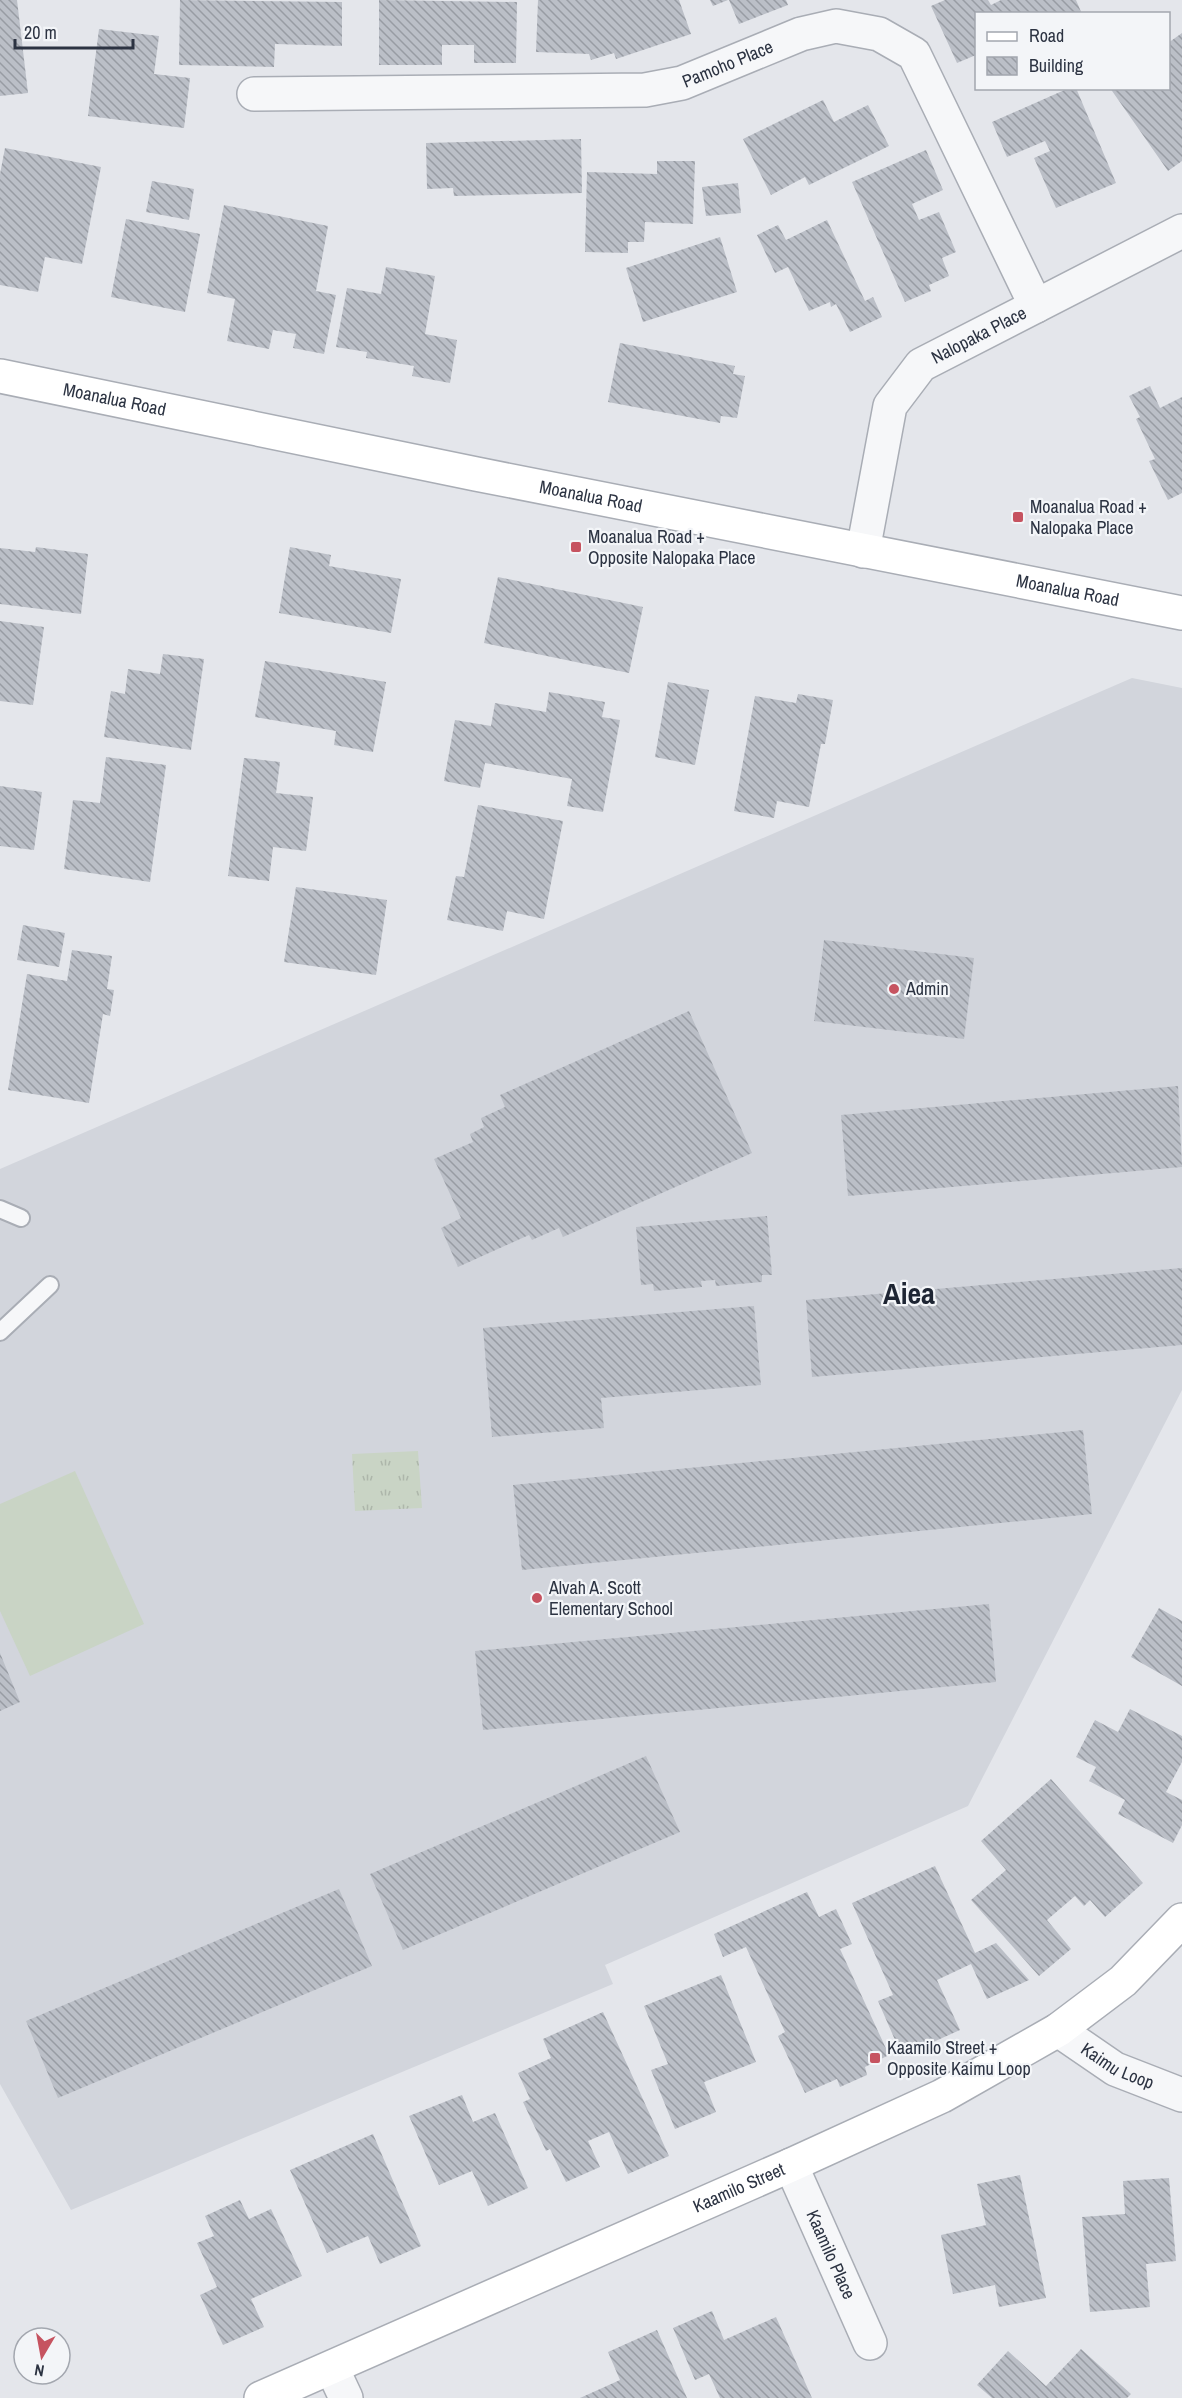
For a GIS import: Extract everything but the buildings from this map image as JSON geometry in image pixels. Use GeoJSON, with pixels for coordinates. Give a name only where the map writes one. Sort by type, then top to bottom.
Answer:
{"type":"FeatureCollection","features":[{"type":"Feature","properties":{"kind":"main road","name":"Moanalua Road"},"geometry":{"type":"LineString","coordinates":[[0,376],[863,551],[1182,613]]}},
{"type":"Feature","properties":{"kind":"main road","name":"Kaamilo Street"},"geometry":{"type":"LineString","coordinates":[[261,2398],[791,2165],[942,2096],[1058,2030],[1123,1981],[1182,1920]]}},
{"type":"Feature","properties":{"kind":"street","name":"Pamoho Place"},"geometry":{"type":"LineString","coordinates":[[254,94],[645,90],[682,83],[801,34],[836,26],[879,34],[914,54],[1036,306]]}},
{"type":"Feature","properties":{"kind":"street","name":"Nalopaka Place"},"geometry":{"type":"LineString","coordinates":[[863,551],[890,406],[921,365],[1182,231]]}},
{"type":"Feature","properties":{"kind":"street","name":"Kaimu Loop"},"geometry":{"type":"LineString","coordinates":[[1058,2030],[1115,2069],[1182,2096]]}},
{"type":"Feature","properties":{"kind":"street","name":"Kaamilo Place"},"geometry":{"type":"LineString","coordinates":[[791,2165],[870,2343]]}},
{"type":"Feature","properties":{"kind":"street"},"geometry":{"type":"LineString","coordinates":[[332,2368],[346,2398]]}},
{"type":"Feature","properties":{"kind":"lane"},"geometry":{"type":"LineString","coordinates":[[0,1209],[21,1218]]}},
{"type":"Feature","properties":{"kind":"lane"},"geometry":{"type":"LineString","coordinates":[[0,1332],[50,1285]]}},
{"type":"Feature","properties":{"kind":"shaded area","name":"Alvah A. Scott Elementary School"},"geometry":{"type":"Polygon","coordinates":[[[1132,678],[1182,688],[1182,1390],[968,1806],[605,1965],[613,1984],[71,2210],[0,2084],[0,1169],[1132,678]]]}},
{"type":"Feature","properties":{"kind":"green space"},"geometry":{"type":"Polygon","coordinates":[[[418,1451],[422,1508],[355,1511],[352,1454],[418,1451]]]}},
{"type":"Feature","properties":{"kind":"green space"},"geometry":{"type":"Polygon","coordinates":[[[75,1471],[144,1624],[30,1676],[0,1611],[0,1504],[75,1471]]]}},
{"type":"Feature","properties":{"kind":"place","name":"Moanalua Road + Nalopaka Place"},"geometry":{"type":"Point","coordinates":[1018,517]}},
{"type":"Feature","properties":{"kind":"place","name":"Moanalua Road + Opposite Nalopaka Place"},"geometry":{"type":"Point","coordinates":[576,547]}},
{"type":"Feature","properties":{"kind":"place","name":"Admin"},"geometry":{"type":"Point","coordinates":[894,989]}},
{"type":"Feature","properties":{"kind":"place","name":"Alvah A. Scott Elementary School"},"geometry":{"type":"Point","coordinates":[537,1598]}},
{"type":"Feature","properties":{"kind":"place","name":"Kaamilo Street + Opposite Kaimu Loop"},"geometry":{"type":"Point","coordinates":[875,2058]}},
{"type":"Feature","properties":{"kind":"district","name":"Aiea"},"geometry":{"type":"Point","coordinates":[909,1294]}}]}
